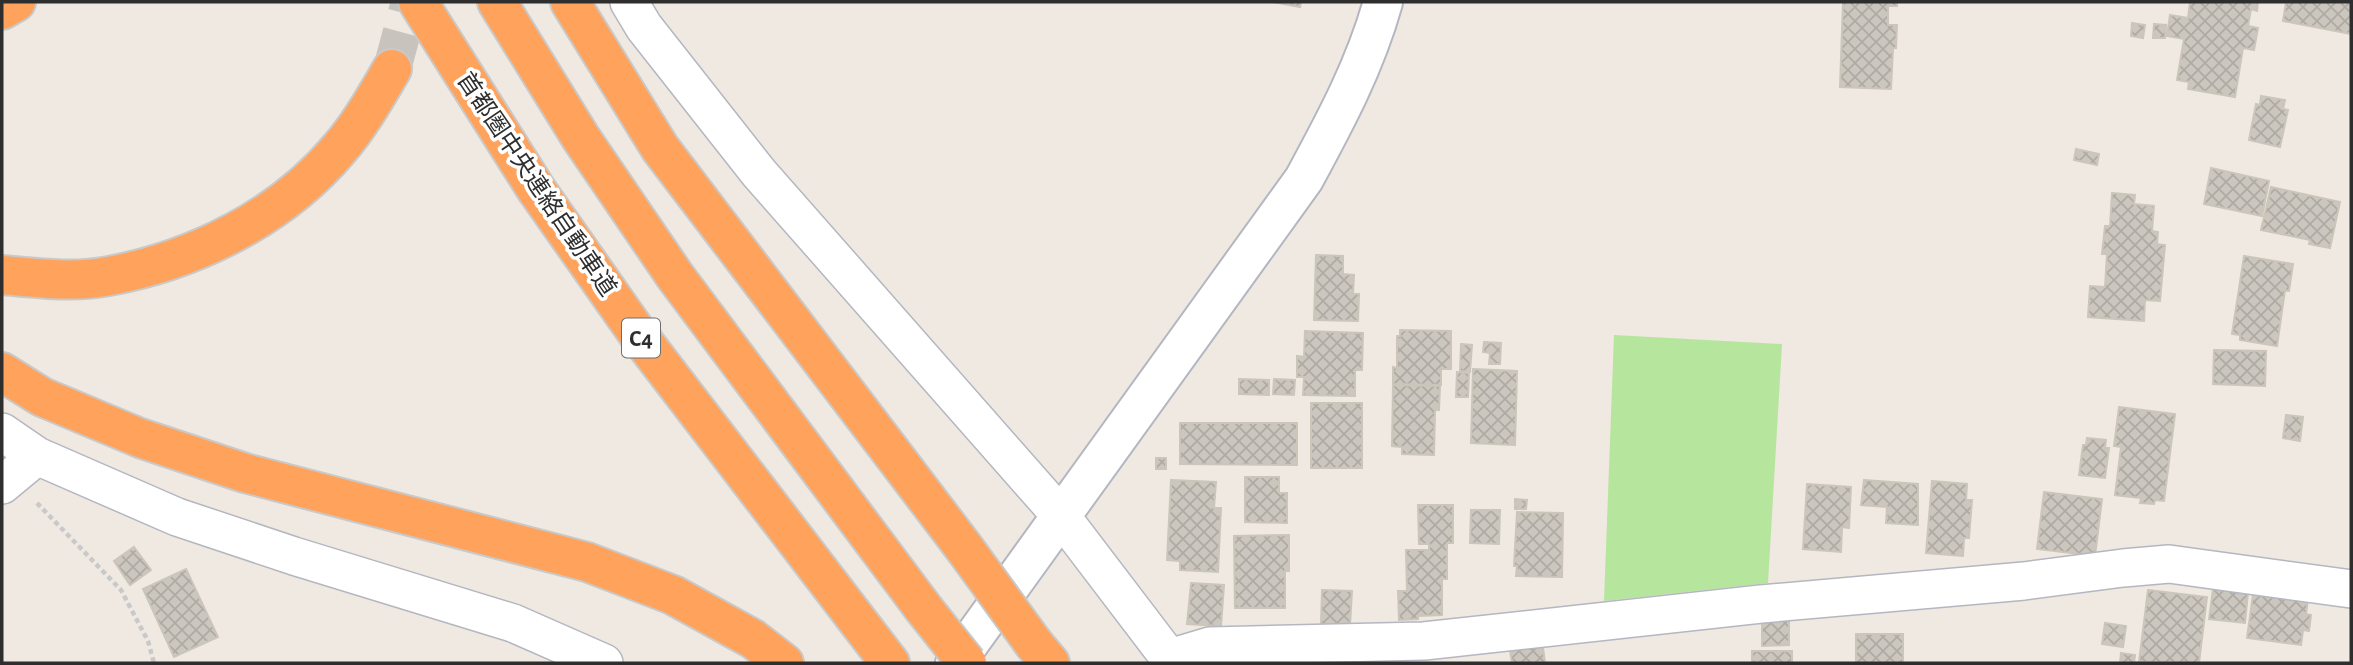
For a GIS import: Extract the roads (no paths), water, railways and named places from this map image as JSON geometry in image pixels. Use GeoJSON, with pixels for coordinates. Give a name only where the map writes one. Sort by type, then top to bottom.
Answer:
{"type":"FeatureCollection","features":[{"type":"Feature","properties":{"kind":"highway"},"geometry":{"type":"LineString","coordinates":[[2,9],[16,2]]}},
{"type":"Feature","properties":{"kind":"highway","name":"首都圏中央連絡自動車道"},"geometry":{"type":"LineString","coordinates":[[418,2],[536,189],[640,337],[887,661]]}},
{"type":"Feature","properties":{"kind":"highway"},"geometry":{"type":"LineString","coordinates":[[497,2],[581,138],[675,276],[967,663]]}},
{"type":"Feature","properties":{"kind":"highway"},"geometry":{"type":"LineString","coordinates":[[570,2],[660,148],[1042,653]]}},
{"type":"Feature","properties":{"kind":"highway"},"geometry":{"type":"LineString","coordinates":[[2,275],[54,280],[108,277],[160,263],[221,241],[286,201],[340,149],[392,68]]}},
{"type":"Feature","properties":{"kind":"highway"},"geometry":{"type":"LineString","coordinates":[[2,372],[43,397],[140,438],[245,472],[587,562],[673,595],[753,639],[784,663]]}},
{"type":"Feature","properties":{"kind":"street"},"geometry":{"type":"LineString","coordinates":[[629,2],[644,27],[759,173],[1061,516],[1171,661],[1210,646],[1424,641],[1761,604],[2024,581],[2169,564],[2351,589]]}},
{"type":"Feature","properties":{"kind":"street"},"geometry":{"type":"LineString","coordinates":[[955,663],[1304,179],[1347,100],[1374,35],[1383,2]]}},
{"type":"Feature","properties":{"kind":"street"},"geometry":{"type":"LineString","coordinates":[[2,432],[17,472],[177,517],[513,623],[604,663]]}},
{"type":"Feature","properties":{"kind":"tunnel"},"geometry":{"type":"LineString","coordinates":[[392,69],[410,2]]}}]}
